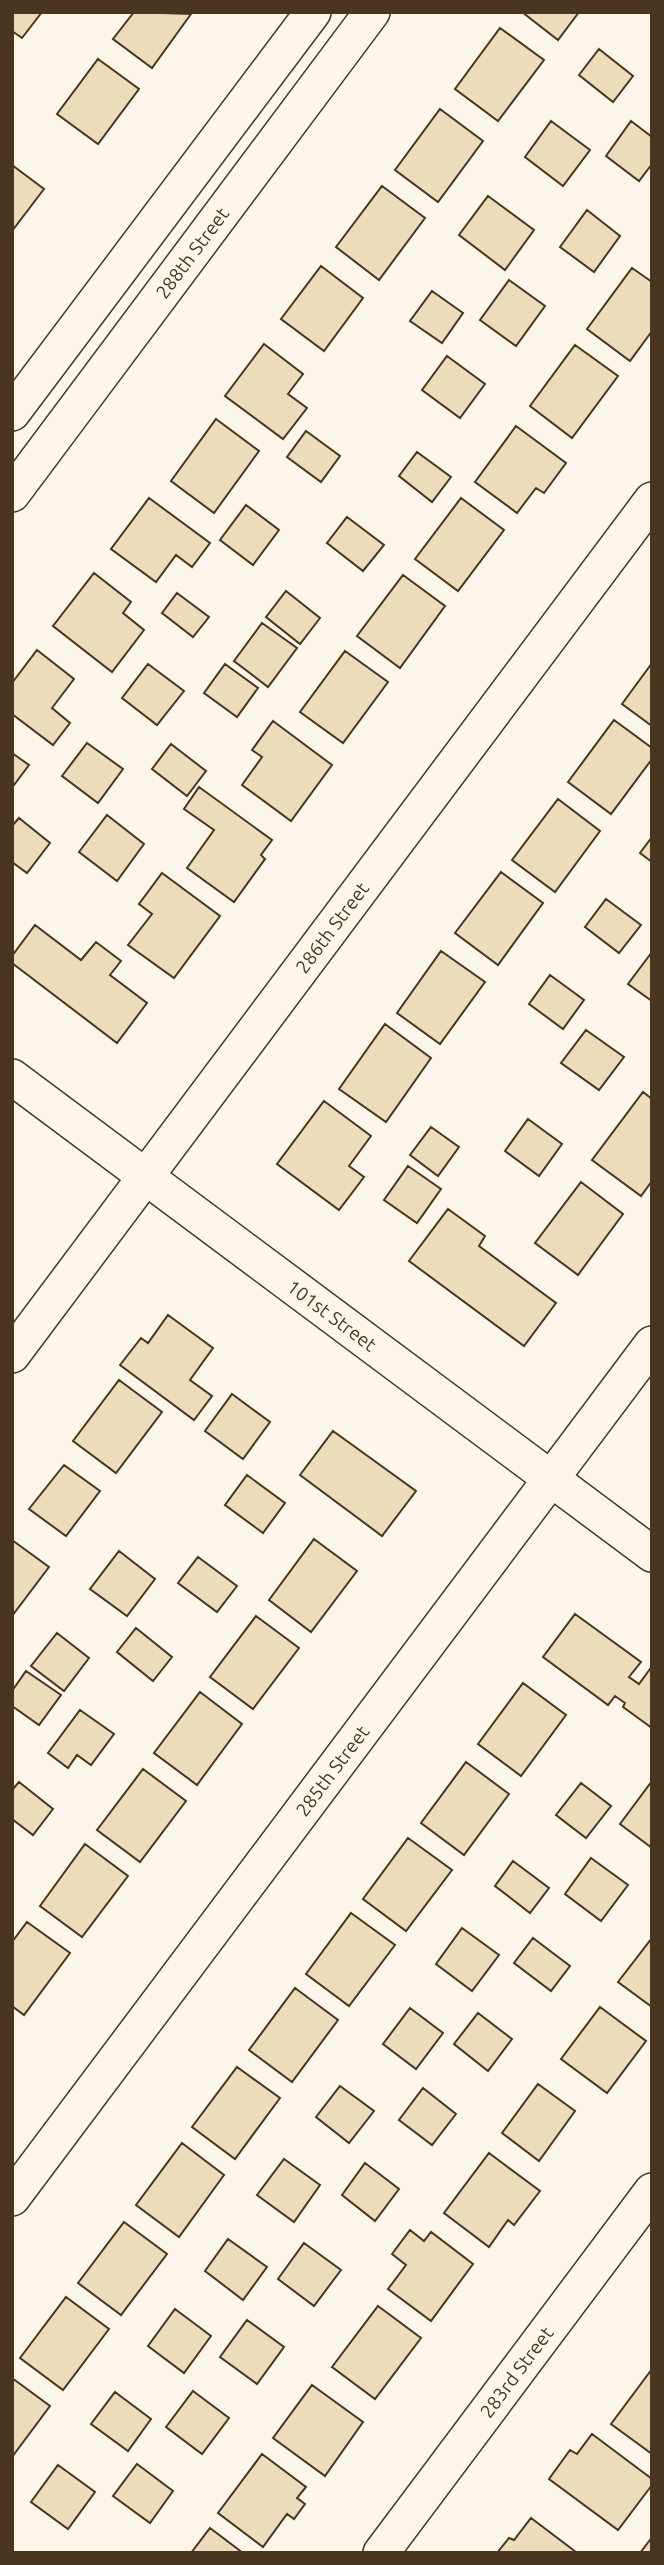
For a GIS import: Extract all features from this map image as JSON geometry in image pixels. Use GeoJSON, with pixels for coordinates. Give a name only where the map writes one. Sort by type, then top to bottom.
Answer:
{"type":"FeatureCollection","features":[{"type":"Feature","properties":{"kind":"street"},"geometry":{"type":"LineString","coordinates":[[12,413],[313,12]]}},
{"type":"Feature","properties":{"kind":"street","name":"288th Street"},"geometry":{"type":"LineString","coordinates":[[12,494],[372,12]]}},
{"type":"Feature","properties":{"kind":"street"},"geometry":{"type":"LineString","coordinates":[[113,279],[151,309]]}},
{"type":"Feature","properties":{"kind":"street","name":"286th Street"},"geometry":{"type":"LineString","coordinates":[[12,1355],[652,499]]}},
{"type":"Feature","properties":{"kind":"street","name":"101st Street"},"geometry":{"type":"LineString","coordinates":[[12,1076],[652,1554]]}},
{"type":"Feature","properties":{"kind":"street","name":"285th Street"},"geometry":{"type":"LineString","coordinates":[[12,2198],[652,1344]]}},
{"type":"Feature","properties":{"kind":"street","name":"283rd Street"},"geometry":{"type":"LineString","coordinates":[[381,2553],[652,2191]]}},
{"type":"Feature","properties":{"kind":"building"},"geometry":{"type":"Polygon","coordinates":[[[12,12],[42,12],[22,38],[12,31],[12,12]]]}},
{"type":"Feature","properties":{"kind":"building"},"geometry":{"type":"Polygon","coordinates":[[[134,12],[191,14],[152,68],[113,39],[134,12]]]}},
{"type":"Feature","properties":{"kind":"building"},"geometry":{"type":"Polygon","coordinates":[[[522,12],[579,12],[558,40],[522,12]]]}},
{"type":"Feature","properties":{"kind":"building"},"geometry":{"type":"Polygon","coordinates":[[[500,28],[544,60],[498,121],[455,89],[500,28]]]}},
{"type":"Feature","properties":{"kind":"building"},"geometry":{"type":"Polygon","coordinates":[[[599,49],[633,76],[613,102],[579,75],[599,49]]]}},
{"type":"Feature","properties":{"kind":"building"},"geometry":{"type":"Polygon","coordinates":[[[98,59],[139,89],[98,144],[57,114],[98,59]]]}},
{"type":"Feature","properties":{"kind":"building"},"geometry":{"type":"Polygon","coordinates":[[[440,109],[483,141],[438,202],[395,170],[440,109]]]}},
{"type":"Feature","properties":{"kind":"building"},"geometry":{"type":"Polygon","coordinates":[[[551,121],[590,150],[563,186],[525,157],[551,121]]]}},
{"type":"Feature","properties":{"kind":"building"},"geometry":{"type":"Polygon","coordinates":[[[631,121],[652,137],[652,164],[639,181],[606,156],[631,121]]]}},
{"type":"Feature","properties":{"kind":"building"},"geometry":{"type":"Polygon","coordinates":[[[12,165],[44,189],[12,231],[12,165]]]}},
{"type":"Feature","properties":{"kind":"building"},"geometry":{"type":"Polygon","coordinates":[[[382,186],[425,218],[379,280],[336,247],[382,186]]]}},
{"type":"Feature","properties":{"kind":"building"},"geometry":{"type":"Polygon","coordinates":[[[488,196],[534,230],[505,270],[459,235],[488,196]]]}},
{"type":"Feature","properties":{"kind":"building"},"geometry":{"type":"Polygon","coordinates":[[[587,210],[620,236],[594,272],[560,247],[587,210]]]}},
{"type":"Feature","properties":{"kind":"building"},"geometry":{"type":"Polygon","coordinates":[[[321,266],[363,298],[324,351],[281,319],[321,266]]]}},
{"type":"Feature","properties":{"kind":"building"},"geometry":{"type":"Polygon","coordinates":[[[632,268],[652,282],[652,331],[630,361],[587,329],[632,268]]]}},
{"type":"Feature","properties":{"kind":"building"},"geometry":{"type":"Polygon","coordinates":[[[509,280],[545,306],[516,346],[480,320],[509,280]]]}},
{"type":"Feature","properties":{"kind":"building"},"geometry":{"type":"Polygon","coordinates":[[[432,291],[463,313],[442,343],[410,321],[432,291]]]}},
{"type":"Feature","properties":{"kind":"building"},"geometry":{"type":"Polygon","coordinates":[[[264,344],[303,374],[288,394],[307,408],[283,439],[225,396],[264,344]]]}},
{"type":"Feature","properties":{"kind":"building"},"geometry":{"type":"Polygon","coordinates":[[[575,345],[618,376],[572,438],[530,406],[575,345]]]}},
{"type":"Feature","properties":{"kind":"building"},"geometry":{"type":"Polygon","coordinates":[[[447,356],[485,384],[460,418],[422,390],[447,356]]]}},
{"type":"Feature","properties":{"kind":"building"},"geometry":{"type":"Polygon","coordinates":[[[216,419],[259,451],[214,513],[171,481],[216,419]]]}},
{"type":"Feature","properties":{"kind":"building"},"geometry":{"type":"Polygon","coordinates":[[[516,426],[566,463],[544,493],[536,488],[517,513],[475,482],[516,426]]]}},
{"type":"Feature","properties":{"kind":"building"},"geometry":{"type":"Polygon","coordinates":[[[306,431],[340,456],[321,482],[287,457],[306,431]]]}},
{"type":"Feature","properties":{"kind":"building"},"geometry":{"type":"Polygon","coordinates":[[[417,452],[451,477],[432,502],[399,476],[417,452]]]}},
{"type":"Feature","properties":{"kind":"building"},"geometry":{"type":"Polygon","coordinates":[[[149,498],[210,543],[192,567],[176,555],[156,582],[111,549],[149,498]]]}},
{"type":"Feature","properties":{"kind":"building"},"geometry":{"type":"Polygon","coordinates":[[[461,498],[504,530],[458,591],[415,559],[461,498]]]}},
{"type":"Feature","properties":{"kind":"building"},"geometry":{"type":"Polygon","coordinates":[[[246,505],[279,530],[253,565],[220,540],[246,505]]]}},
{"type":"Feature","properties":{"kind":"building"},"geometry":{"type":"Polygon","coordinates":[[[347,517],[384,545],[363,571],[327,543],[347,517]]]}},
{"type":"Feature","properties":{"kind":"building"},"geometry":{"type":"Polygon","coordinates":[[[94,573],[131,602],[123,613],[144,630],[112,672],[53,626],[94,573]]]}},
{"type":"Feature","properties":{"kind":"building"},"geometry":{"type":"Polygon","coordinates":[[[403,575],[445,606],[400,668],[357,636],[403,575]]]}},
{"type":"Feature","properties":{"kind":"building"},"geometry":{"type":"Polygon","coordinates":[[[286,591],[320,618],[300,644],[266,617],[286,591]]]}},
{"type":"Feature","properties":{"kind":"building"},"geometry":{"type":"Polygon","coordinates":[[[177,593],[209,617],[193,637],[162,613],[177,593]]]}},
{"type":"Feature","properties":{"kind":"building"},"geometry":{"type":"Polygon","coordinates":[[[262,623],[297,648],[268,687],[234,661],[262,623]]]}},
{"type":"Feature","properties":{"kind":"building"},"geometry":{"type":"Polygon","coordinates":[[[37,650],[74,679],[52,708],[70,723],[53,745],[12,714],[12,683],[37,650]]]}},
{"type":"Feature","properties":{"kind":"building"},"geometry":{"type":"Polygon","coordinates":[[[345,651],[388,682],[343,743],[300,712],[345,651]]]}},
{"type":"Feature","properties":{"kind":"building"},"geometry":{"type":"Polygon","coordinates":[[[652,663],[652,726],[622,704],[652,663]]]}},
{"type":"Feature","properties":{"kind":"building"},"geometry":{"type":"Polygon","coordinates":[[[148,664],[184,691],[157,725],[122,698],[148,664]]]}},
{"type":"Feature","properties":{"kind":"building"},"geometry":{"type":"Polygon","coordinates":[[[225,664],[258,688],[237,717],[204,693],[225,664]]]}},
{"type":"Feature","properties":{"kind":"building"},"geometry":{"type":"Polygon","coordinates":[[[614,720],[652,748],[652,759],[611,814],[568,782],[614,720]]]}},
{"type":"Feature","properties":{"kind":"building"},"geometry":{"type":"Polygon","coordinates":[[[273,721],[332,765],[291,821],[242,785],[262,757],[252,750],[273,721]]]}},
{"type":"Feature","properties":{"kind":"building"},"geometry":{"type":"Polygon","coordinates":[[[87,743],[123,769],[98,803],[62,776],[87,743]]]}},
{"type":"Feature","properties":{"kind":"building"},"geometry":{"type":"Polygon","coordinates":[[[171,744],[206,771],[187,796],[152,769],[171,744]]]}},
{"type":"Feature","properties":{"kind":"building"},"geometry":{"type":"Polygon","coordinates":[[[12,753],[29,765],[14,785],[12,784],[12,753]]]}},
{"type":"Feature","properties":{"kind":"building"},"geometry":{"type":"Polygon","coordinates":[[[199,787],[272,840],[261,855],[265,859],[234,902],[187,868],[214,830],[184,809],[199,787]]]}},
{"type":"Feature","properties":{"kind":"building"},"geometry":{"type":"Polygon","coordinates":[[[558,799],[600,831],[555,892],[512,860],[558,799]]]}},
{"type":"Feature","properties":{"kind":"building"},"geometry":{"type":"Polygon","coordinates":[[[107,815],[144,844],[117,881],[79,852],[107,815]]]}},
{"type":"Feature","properties":{"kind":"building"},"geometry":{"type":"Polygon","coordinates":[[[19,818],[50,843],[27,873],[12,862],[12,826],[19,818]]]}},
{"type":"Feature","properties":{"kind":"building"},"geometry":{"type":"Polygon","coordinates":[[[652,837],[652,862],[640,853],[652,837]]]}},
{"type":"Feature","properties":{"kind":"building"},"geometry":{"type":"Polygon","coordinates":[[[501,872],[543,903],[498,965],[455,933],[501,872]]]}},
{"type":"Feature","properties":{"kind":"building"},"geometry":{"type":"Polygon","coordinates":[[[162,873],[220,916],[174,978],[128,945],[152,914],[139,904],[162,873]]]}},
{"type":"Feature","properties":{"kind":"building"},"geometry":{"type":"Polygon","coordinates":[[[606,899],[641,925],[619,953],[585,927],[606,899]]]}},
{"type":"Feature","properties":{"kind":"building"},"geometry":{"type":"Polygon","coordinates":[[[35,925],[81,960],[96,942],[121,961],[110,975],[147,1003],[117,1043],[12,963],[12,956],[35,925]]]}},
{"type":"Feature","properties":{"kind":"building"},"geometry":{"type":"Polygon","coordinates":[[[441,951],[485,982],[440,1044],[397,1013],[441,951]]]}},
{"type":"Feature","properties":{"kind":"building"},"geometry":{"type":"Polygon","coordinates":[[[652,952],[652,1001],[628,984],[652,952]]]}},
{"type":"Feature","properties":{"kind":"building"},"geometry":{"type":"Polygon","coordinates":[[[550,975],[584,1000],[563,1029],[529,1004],[550,975]]]}},
{"type":"Feature","properties":{"kind":"building"},"geometry":{"type":"Polygon","coordinates":[[[385,1024],[431,1058],[386,1122],[339,1089],[385,1024]]]}},
{"type":"Feature","properties":{"kind":"building"},"geometry":{"type":"Polygon","coordinates":[[[586,1030],[624,1057],[599,1090],[561,1063],[586,1030]]]}},
{"type":"Feature","properties":{"kind":"building"},"geometry":{"type":"Polygon","coordinates":[[[643,1092],[652,1099],[652,1181],[641,1196],[592,1160],[643,1092]]]}},
{"type":"Feature","properties":{"kind":"building"},"geometry":{"type":"Polygon","coordinates":[[[324,1101],[371,1136],[349,1166],[364,1177],[339,1210],[277,1164],[324,1101]]]}},
{"type":"Feature","properties":{"kind":"building"},"geometry":{"type":"Polygon","coordinates":[[[528,1119],[562,1144],[539,1176],[505,1151],[528,1119]]]}},
{"type":"Feature","properties":{"kind":"building"},"geometry":{"type":"Polygon","coordinates":[[[431,1127],[459,1147],[438,1176],[410,1155],[431,1127]]]}},
{"type":"Feature","properties":{"kind":"building"},"geometry":{"type":"Polygon","coordinates":[[[408,1166],[441,1189],[417,1223],[384,1200],[408,1166]]]}},
{"type":"Feature","properties":{"kind":"building"},"geometry":{"type":"Polygon","coordinates":[[[581,1182],[623,1214],[578,1275],[535,1243],[581,1182]]]}},
{"type":"Feature","properties":{"kind":"building"},"geometry":{"type":"Polygon","coordinates":[[[448,1209],[485,1236],[479,1246],[556,1303],[524,1346],[409,1261],[448,1209]]]}},
{"type":"Feature","properties":{"kind":"building"},"geometry":{"type":"Polygon","coordinates":[[[168,1315],[213,1348],[190,1380],[212,1396],[194,1420],[120,1365],[141,1338],[148,1343],[168,1315]]]}},
{"type":"Feature","properties":{"kind":"building"},"geometry":{"type":"Polygon","coordinates":[[[119,1380],[162,1412],[116,1473],[73,1441],[119,1380]]]}},
{"type":"Feature","properties":{"kind":"building"},"geometry":{"type":"Polygon","coordinates":[[[232,1394],[270,1422],[243,1459],[205,1431],[232,1394]]]}},
{"type":"Feature","properties":{"kind":"building"},"geometry":{"type":"Polygon","coordinates":[[[333,1431],[416,1491],[382,1536],[300,1475],[333,1431]]]}},
{"type":"Feature","properties":{"kind":"building"},"geometry":{"type":"Polygon","coordinates":[[[64,1465],[100,1491],[66,1536],[29,1509],[64,1465]]]}},
{"type":"Feature","properties":{"kind":"building"},"geometry":{"type":"Polygon","coordinates":[[[247,1475],[285,1503],[263,1533],[225,1505],[247,1475]]]}},
{"type":"Feature","properties":{"kind":"building"},"geometry":{"type":"Polygon","coordinates":[[[314,1539],[357,1571],[311,1632],[269,1600],[314,1539]]]}},
{"type":"Feature","properties":{"kind":"building"},"geometry":{"type":"Polygon","coordinates":[[[12,1540],[49,1567],[12,1616],[12,1540]]]}},
{"type":"Feature","properties":{"kind":"building"},"geometry":{"type":"Polygon","coordinates":[[[119,1551],[155,1579],[127,1616],[90,1589],[119,1551]]]}},
{"type":"Feature","properties":{"kind":"building"},"geometry":{"type":"Polygon","coordinates":[[[198,1557],[237,1586],[217,1612],[178,1583],[198,1557]]]}},
{"type":"Feature","properties":{"kind":"building"},"geometry":{"type":"Polygon","coordinates":[[[575,1614],[641,1662],[629,1677],[639,1684],[650,1669],[652,1671],[652,1728],[623,1707],[625,1703],[615,1696],[608,1705],[543,1657],[575,1614]]]}},
{"type":"Feature","properties":{"kind":"building"},"geometry":{"type":"Polygon","coordinates":[[[256,1616],[299,1648],[253,1709],[210,1677],[256,1616]]]}},
{"type":"Feature","properties":{"kind":"building"},"geometry":{"type":"Polygon","coordinates":[[[136,1628],[172,1657],[153,1681],[117,1652],[136,1628]]]}},
{"type":"Feature","properties":{"kind":"building"},"geometry":{"type":"Polygon","coordinates":[[[57,1633],[89,1658],[64,1691],[31,1666],[57,1633]]]}},
{"type":"Feature","properties":{"kind":"building"},"geometry":{"type":"Polygon","coordinates":[[[26,1671],[61,1695],[39,1725],[12,1706],[12,1691],[26,1671]]]}},
{"type":"Feature","properties":{"kind":"building"},"geometry":{"type":"Polygon","coordinates":[[[523,1683],[566,1715],[521,1776],[478,1744],[523,1683]]]}},
{"type":"Feature","properties":{"kind":"building"},"geometry":{"type":"Polygon","coordinates":[[[200,1692],[242,1724],[197,1785],[154,1753],[200,1692]]]}},
{"type":"Feature","properties":{"kind":"building"},"geometry":{"type":"Polygon","coordinates":[[[80,1710],[114,1734],[91,1765],[77,1755],[68,1768],[48,1753],[80,1710]]]}},
{"type":"Feature","properties":{"kind":"building"},"geometry":{"type":"Polygon","coordinates":[[[466,1762],[509,1794],[464,1855],[421,1823],[466,1762]]]}},
{"type":"Feature","properties":{"kind":"building"},"geometry":{"type":"Polygon","coordinates":[[[143,1769],[186,1801],[140,1862],[97,1830],[143,1769]]]}},
{"type":"Feature","properties":{"kind":"building"},"geometry":{"type":"Polygon","coordinates":[[[652,1781],[652,1848],[620,1824],[652,1781]]]}},
{"type":"Feature","properties":{"kind":"building"},"geometry":{"type":"Polygon","coordinates":[[[19,1782],[53,1809],[33,1835],[12,1819],[12,1790],[19,1782]]]}},
{"type":"Feature","properties":{"kind":"building"},"geometry":{"type":"Polygon","coordinates":[[[581,1783],[611,1806],[586,1838],[556,1815],[581,1783]]]}},
{"type":"Feature","properties":{"kind":"building"},"geometry":{"type":"Polygon","coordinates":[[[408,1838],[452,1870],[406,1931],[363,1899],[408,1838]]]}},
{"type":"Feature","properties":{"kind":"building"},"geometry":{"type":"Polygon","coordinates":[[[85,1844],[128,1876],[82,1937],[40,1906],[85,1844]]]}},
{"type":"Feature","properties":{"kind":"building"},"geometry":{"type":"Polygon","coordinates":[[[591,1858],[628,1885],[601,1921],[565,1894],[591,1858]]]}},
{"type":"Feature","properties":{"kind":"building"},"geometry":{"type":"Polygon","coordinates":[[[513,1861],[549,1888],[530,1913],[495,1886],[513,1861]]]}},
{"type":"Feature","properties":{"kind":"building"},"geometry":{"type":"Polygon","coordinates":[[[351,1913],[395,1945],[349,2006],[306,1974],[351,1913]]]}},
{"type":"Feature","properties":{"kind":"building"},"geometry":{"type":"Polygon","coordinates":[[[27,1922],[70,1953],[24,2015],[12,2006],[12,1942],[27,1922]]]}},
{"type":"Feature","properties":{"kind":"building"},"geometry":{"type":"Polygon","coordinates":[[[462,1928],[499,1955],[472,1991],[436,1964],[462,1928]]]}},
{"type":"Feature","properties":{"kind":"building"},"geometry":{"type":"Polygon","coordinates":[[[533,1938],[570,1966],[551,1991],[514,1963],[533,1938]]]}},
{"type":"Feature","properties":{"kind":"building"},"geometry":{"type":"Polygon","coordinates":[[[652,1938],[652,2007],[618,1982],[652,1938]]]}},
{"type":"Feature","properties":{"kind":"building"},"geometry":{"type":"Polygon","coordinates":[[[295,1988],[338,2020],[292,2082],[249,2050],[295,1988]]]}},
{"type":"Feature","properties":{"kind":"building"},"geometry":{"type":"Polygon","coordinates":[[[600,2007],[646,2041],[607,2093],[561,2059],[600,2007]]]}},
{"type":"Feature","properties":{"kind":"building"},"geometry":{"type":"Polygon","coordinates":[[[410,2008],[443,2033],[416,2069],[383,2044],[410,2008]]]}},
{"type":"Feature","properties":{"kind":"building"},"geometry":{"type":"Polygon","coordinates":[[[478,2013],[512,2039],[488,2071],[454,2044],[478,2013]]]}},
{"type":"Feature","properties":{"kind":"building"},"geometry":{"type":"Polygon","coordinates":[[[237,2067],[280,2098],[235,2159],[192,2127],[237,2067]]]}},
{"type":"Feature","properties":{"kind":"building"},"geometry":{"type":"Polygon","coordinates":[[[538,2084],[575,2111],[539,2161],[502,2133],[538,2084]]]}},
{"type":"Feature","properties":{"kind":"building"},"geometry":{"type":"Polygon","coordinates":[[[340,2086],[374,2111],[349,2143],[316,2117],[340,2086]]]}},
{"type":"Feature","properties":{"kind":"building"},"geometry":{"type":"Polygon","coordinates":[[[423,2088],[456,2114],[432,2145],[399,2120],[423,2088]]]}},
{"type":"Feature","properties":{"kind":"building"},"geometry":{"type":"Polygon","coordinates":[[[182,2143],[224,2175],[179,2237],[136,2205],[182,2143]]]}},
{"type":"Feature","properties":{"kind":"building"},"geometry":{"type":"Polygon","coordinates":[[[489,2153],[540,2191],[514,2225],[508,2220],[489,2247],[444,2213],[489,2153]]]}},
{"type":"Feature","properties":{"kind":"building"},"geometry":{"type":"Polygon","coordinates":[[[284,2159],[320,2185],[294,2222],[257,2195],[284,2159]]]}},
{"type":"Feature","properties":{"kind":"building"},"geometry":{"type":"Polygon","coordinates":[[[365,2163],[399,2189],[375,2221],[342,2195],[365,2163]]]}},
{"type":"Feature","properties":{"kind":"building"},"geometry":{"type":"Polygon","coordinates":[[[124,2222],[167,2254],[121,2315],[78,2283],[124,2222]]]}},
{"type":"Feature","properties":{"kind":"building"},"geometry":{"type":"Polygon","coordinates":[[[410,2230],[424,2241],[431,2232],[473,2264],[431,2321],[388,2289],[406,2265],[392,2254],[410,2230]]]}},
{"type":"Feature","properties":{"kind":"building"},"geometry":{"type":"Polygon","coordinates":[[[228,2239],[267,2267],[243,2300],[205,2271],[228,2239]]]}},
{"type":"Feature","properties":{"kind":"building"},"geometry":{"type":"Polygon","coordinates":[[[304,2243],[341,2270],[314,2306],[278,2279],[304,2243]]]}},
{"type":"Feature","properties":{"kind":"building"},"geometry":{"type":"Polygon","coordinates":[[[66,2297],[109,2329],[63,2390],[20,2358],[66,2297]]]}},
{"type":"Feature","properties":{"kind":"building"},"geometry":{"type":"Polygon","coordinates":[[[378,2306],[421,2338],[375,2399],[332,2367],[378,2306]]]}},
{"type":"Feature","properties":{"kind":"building"},"geometry":{"type":"Polygon","coordinates":[[[175,2309],[211,2336],[184,2373],[148,2346],[175,2309]]]}},
{"type":"Feature","properties":{"kind":"building"},"geometry":{"type":"Polygon","coordinates":[[[247,2320],[284,2347],[257,2384],[220,2357],[247,2320]]]}},
{"type":"Feature","properties":{"kind":"building"},"geometry":{"type":"Polygon","coordinates":[[[652,2369],[652,2454],[611,2424],[652,2369]]]}},
{"type":"Feature","properties":{"kind":"building"},"geometry":{"type":"Polygon","coordinates":[[[12,2378],[50,2406],[12,2457],[12,2378]]]}},
{"type":"Feature","properties":{"kind":"building"},"geometry":{"type":"Polygon","coordinates":[[[312,2385],[363,2422],[325,2476],[273,2438],[312,2385]]]}},
{"type":"Feature","properties":{"kind":"building"},"geometry":{"type":"Polygon","coordinates":[[[193,2391],[229,2418],[202,2454],[166,2427],[193,2391]]]}},
{"type":"Feature","properties":{"kind":"building"},"geometry":{"type":"Polygon","coordinates":[[[115,2392],[151,2419],[128,2451],[91,2424],[115,2392]]]}},
{"type":"Feature","properties":{"kind":"building"},"geometry":{"type":"Polygon","coordinates":[[[592,2434],[652,2479],[652,2485],[618,2530],[549,2479],[570,2450],[577,2454],[592,2434]]]}},
{"type":"Feature","properties":{"kind":"building"},"geometry":{"type":"Polygon","coordinates":[[[262,2454],[306,2487],[297,2498],[305,2504],[294,2519],[287,2514],[263,2547],[218,2513],[262,2454]]]}},
{"type":"Feature","properties":{"kind":"building"},"geometry":{"type":"Polygon","coordinates":[[[137,2464],[173,2491],[150,2523],[113,2496],[137,2464]]]}},
{"type":"Feature","properties":{"kind":"building"},"geometry":{"type":"Polygon","coordinates":[[[58,2465],[95,2492],[68,2529],[31,2502],[58,2465]]]}},
{"type":"Feature","properties":{"kind":"building"},"geometry":{"type":"Polygon","coordinates":[[[531,2518],[576,2552],[497,2553],[509,2538],[514,2540],[531,2518]]]}},
{"type":"Feature","properties":{"kind":"building"},"geometry":{"type":"Polygon","coordinates":[[[210,2528],[243,2553],[191,2553],[210,2528]]]}},
{"type":"Feature","properties":{"kind":"building"},"geometry":{"type":"Polygon","coordinates":[[[650,2540],[652,2553],[640,2553],[650,2540]]]}}]}
